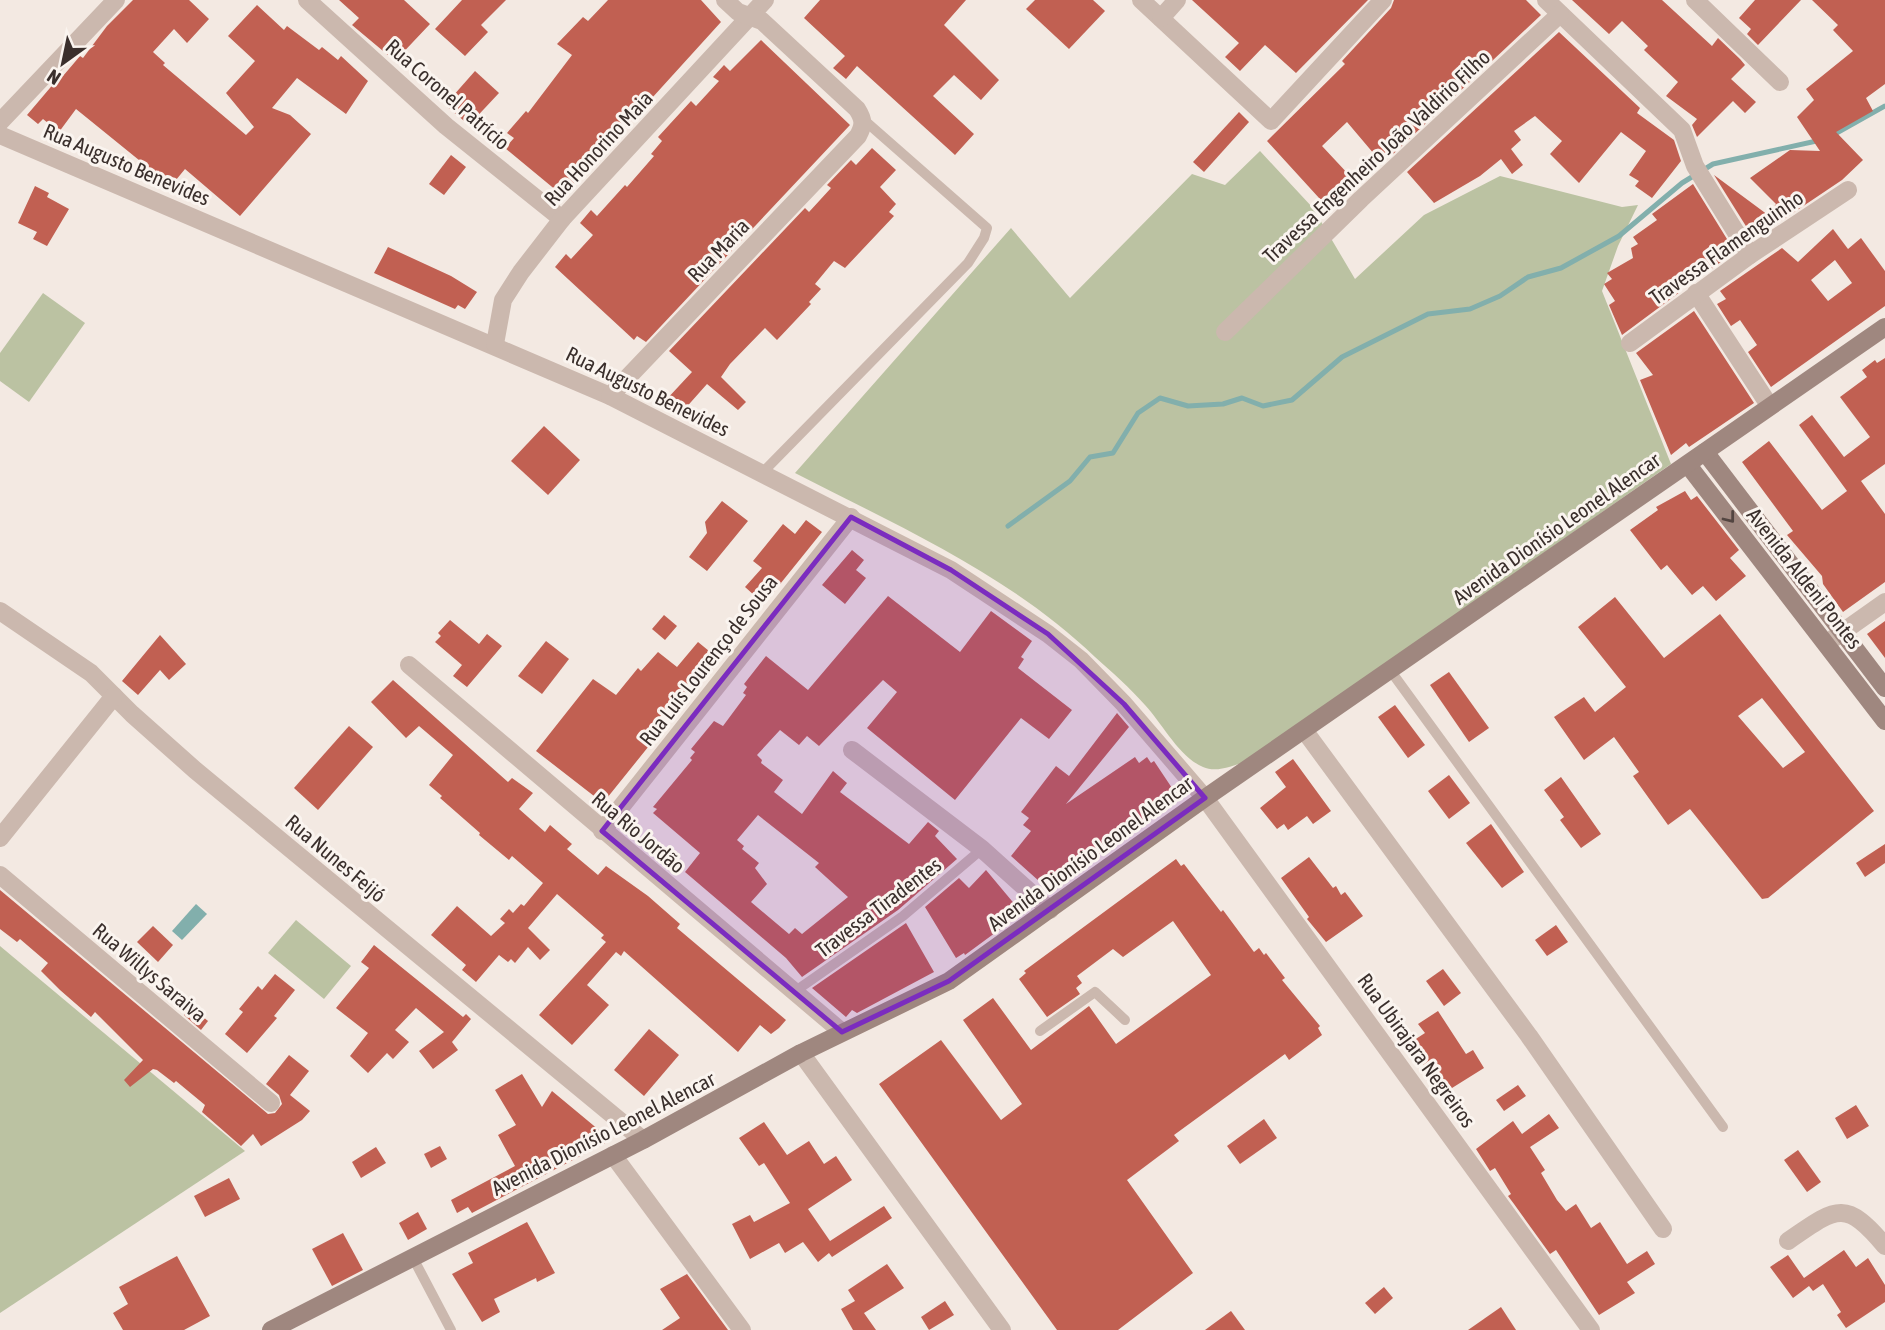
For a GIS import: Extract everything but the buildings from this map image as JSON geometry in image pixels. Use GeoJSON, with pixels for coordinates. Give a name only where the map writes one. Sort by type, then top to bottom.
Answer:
{"type":"FeatureCollection","features":[{"type":"Feature","properties":{"kind":"main road","name":"Avenida Dionísio Leonel Alencar"},"geometry":{"type":"LineString","coordinates":[[276,1329],[412,1256],[643,1140],[801,1053],[949,981],[1205,798],[1885,327]]}},
{"type":"Feature","properties":{"kind":"main road","name":"Avenida Aldeni Pontes"},"geometry":{"type":"LineString","coordinates":[[1705,452],[1835,637],[1885,721]]}},
{"type":"Feature","properties":{"kind":"main road","name":"Avenida Aldeni Pontes"},"geometry":{"type":"LineString","coordinates":[[1688,464],[1835,637],[1885,688]]}},
{"type":"Feature","properties":{"kind":"street"},"geometry":{"type":"LineString","coordinates":[[0,122],[116,0]]}},
{"type":"Feature","properties":{"kind":"street","name":"Rua Coronel Patrício"},"geometry":{"type":"LineString","coordinates":[[307,0],[446,127],[562,219]]}},
{"type":"Feature","properties":{"kind":"street"},"geometry":{"type":"LineString","coordinates":[[725,0],[738,12],[762,21],[857,109],[861,128]]}},
{"type":"Feature","properties":{"kind":"street","name":"Rua Honorino Maia"},"geometry":{"type":"LineString","coordinates":[[495,344],[498,318],[510,286],[562,219],[765,0]]}},
{"type":"Feature","properties":{"kind":"street"},"geometry":{"type":"LineString","coordinates":[[1141,0],[1271,121],[1383,0]]}},
{"type":"Feature","properties":{"kind":"street"},"geometry":{"type":"LineString","coordinates":[[1161,18],[1177,0]]}},
{"type":"Feature","properties":{"kind":"street"},"geometry":{"type":"LineString","coordinates":[[1546,0],[1682,130],[1702,177],[1750,255]]}},
{"type":"Feature","properties":{"kind":"street"},"geometry":{"type":"LineString","coordinates":[[1695,0],[1780,82]]}},
{"type":"Feature","properties":{"kind":"street","name":"Travessa Engenheiro João Valdirio Filho"},"geometry":{"type":"LineString","coordinates":[[1225,332],[1361,199],[1560,14]]}},
{"type":"Feature","properties":{"kind":"street","name":"Rua Maria"},"geometry":{"type":"LineString","coordinates":[[610,396],[861,128]]}},
{"type":"Feature","properties":{"kind":"street","name":"Rua Augusto Benevides"},"geometry":{"type":"LineString","coordinates":[[0,135],[495,344],[610,396],[764,472],[951,570],[1048,634],[1081,660],[1124,704],[1205,798]]}},
{"type":"Feature","properties":{"kind":"street","name":"Travessa Flamenguinho"},"geometry":{"type":"LineString","coordinates":[[1630,342],[1750,255],[1849,190]]}},
{"type":"Feature","properties":{"kind":"street"},"geometry":{"type":"LineString","coordinates":[[1696,293],[1769,405]]}},
{"type":"Feature","properties":{"kind":"street","name":"Rua Luís Lourenço de Sousa"},"geometry":{"type":"LineString","coordinates":[[601,831],[851,517]]}},
{"type":"Feature","properties":{"kind":"street"},"geometry":{"type":"LineString","coordinates":[[1835,637],[1885,602]]}},
{"type":"Feature","properties":{"kind":"street","name":"Rua Nunes Feijó"},"geometry":{"type":"LineString","coordinates":[[0,611],[27,632],[74,659],[195,771],[643,1140]]}},
{"type":"Feature","properties":{"kind":"street","name":"Rua Rio Jordão"},"geometry":{"type":"LineString","coordinates":[[409,665],[601,831],[842,1032]]}},
{"type":"Feature","properties":{"kind":"street"},"geometry":{"type":"LineString","coordinates":[[0,838],[114,696]]}},
{"type":"Feature","properties":{"kind":"street"},"geometry":{"type":"LineString","coordinates":[[1304,730],[1529,1036],[1663,1230]]}},
{"type":"Feature","properties":{"kind":"street"},"geometry":{"type":"LineString","coordinates":[[852,750],[982,849],[1051,910]]}},
{"type":"Feature","properties":{"kind":"street","name":"Rua Ubirajara Negreiros"},"geometry":{"type":"LineString","coordinates":[[1205,798],[1591,1330]]}},
{"type":"Feature","properties":{"kind":"street","name":"Rua Willys Saraiva"},"geometry":{"type":"LineString","coordinates":[[0,875],[271,1103]]}},
{"type":"Feature","properties":{"kind":"street"},"geometry":{"type":"LineString","coordinates":[[801,1053],[1002,1330]]}},
{"type":"Feature","properties":{"kind":"street"},"geometry":{"type":"LineString","coordinates":[[613,1155],[742,1330]]}},
{"type":"Feature","properties":{"kind":"street"},"geometry":{"type":"LineString","coordinates":[[1788,1241],[1828,1216],[1851,1214],[1863,1220],[1885,1246]]}},
{"type":"Feature","properties":{"kind":"lane"},"geometry":{"type":"LineString","coordinates":[[764,472],[968,263],[984,238],[987,228],[861,128]]}},
{"type":"Feature","properties":{"kind":"lane"},"geometry":{"type":"LineString","coordinates":[[1390,670],[1723,1127]]}},
{"type":"Feature","properties":{"kind":"lane","name":"Travessa Tiradentes"},"geometry":{"type":"LineString","coordinates":[[794,992],[903,916],[982,849]]}},
{"type":"Feature","properties":{"kind":"lane"},"geometry":{"type":"LineString","coordinates":[[1040,1031],[1095,992],[1125,1020]]}},
{"type":"Feature","properties":{"kind":"lane"},"geometry":{"type":"LineString","coordinates":[[412,1256],[451,1330]]}},
{"type":"Feature","properties":{"kind":"highlighted area"},"geometry":{"type":"Polygon","coordinates":[[[851,517],[951,570],[1048,634],[1124,704],[1205,798],[949,981],[842,1032],[602,831],[851,517]]]}},
{"type":"Feature","properties":{"kind":"green space"},"geometry":{"type":"Polygon","coordinates":[[[1260,151],[1313,208],[1355,279],[1424,215],[1500,176],[1622,207],[1638,205],[1618,246],[1602,291],[1671,464],[1245,762],[1208,769],[1186,756],[1127,686],[1027,601],[952,554],[795,473],[1011,228],[1070,298],[1192,174],[1225,185],[1260,151]]]}},
{"type":"Feature","properties":{"kind":"green space"},"geometry":{"type":"Polygon","coordinates":[[[43,293],[85,323],[29,402],[0,381],[0,353],[43,293]]]}},
{"type":"Feature","properties":{"kind":"green space"},"geometry":{"type":"Polygon","coordinates":[[[296,920],[351,966],[324,999],[268,953],[296,920]]]}},
{"type":"Feature","properties":{"kind":"green space"},"geometry":{"type":"Polygon","coordinates":[[[0,946],[245,1151],[0,1313],[0,946]]]}},
{"type":"Feature","properties":{"kind":"water"},"geometry":{"type":"Polygon","coordinates":[[[196,904],[207,914],[182,940],[172,931],[196,904]]]}},
{"type":"Feature","properties":{"kind":"waterway"},"geometry":{"type":"LineString","coordinates":[[1833,135],[1885,106]]}},
{"type":"Feature","properties":{"kind":"waterway"},"geometry":{"type":"LineString","coordinates":[[1008,526],[1070,481],[1090,457],[1113,453],[1138,413],[1160,398],[1188,406],[1223,404],[1242,398],[1263,406],[1292,400],[1342,357],[1428,314],[1470,309],[1500,296],[1528,277],[1561,268],[1619,236],[1682,183],[1713,164],[1821,140]]}}]}
